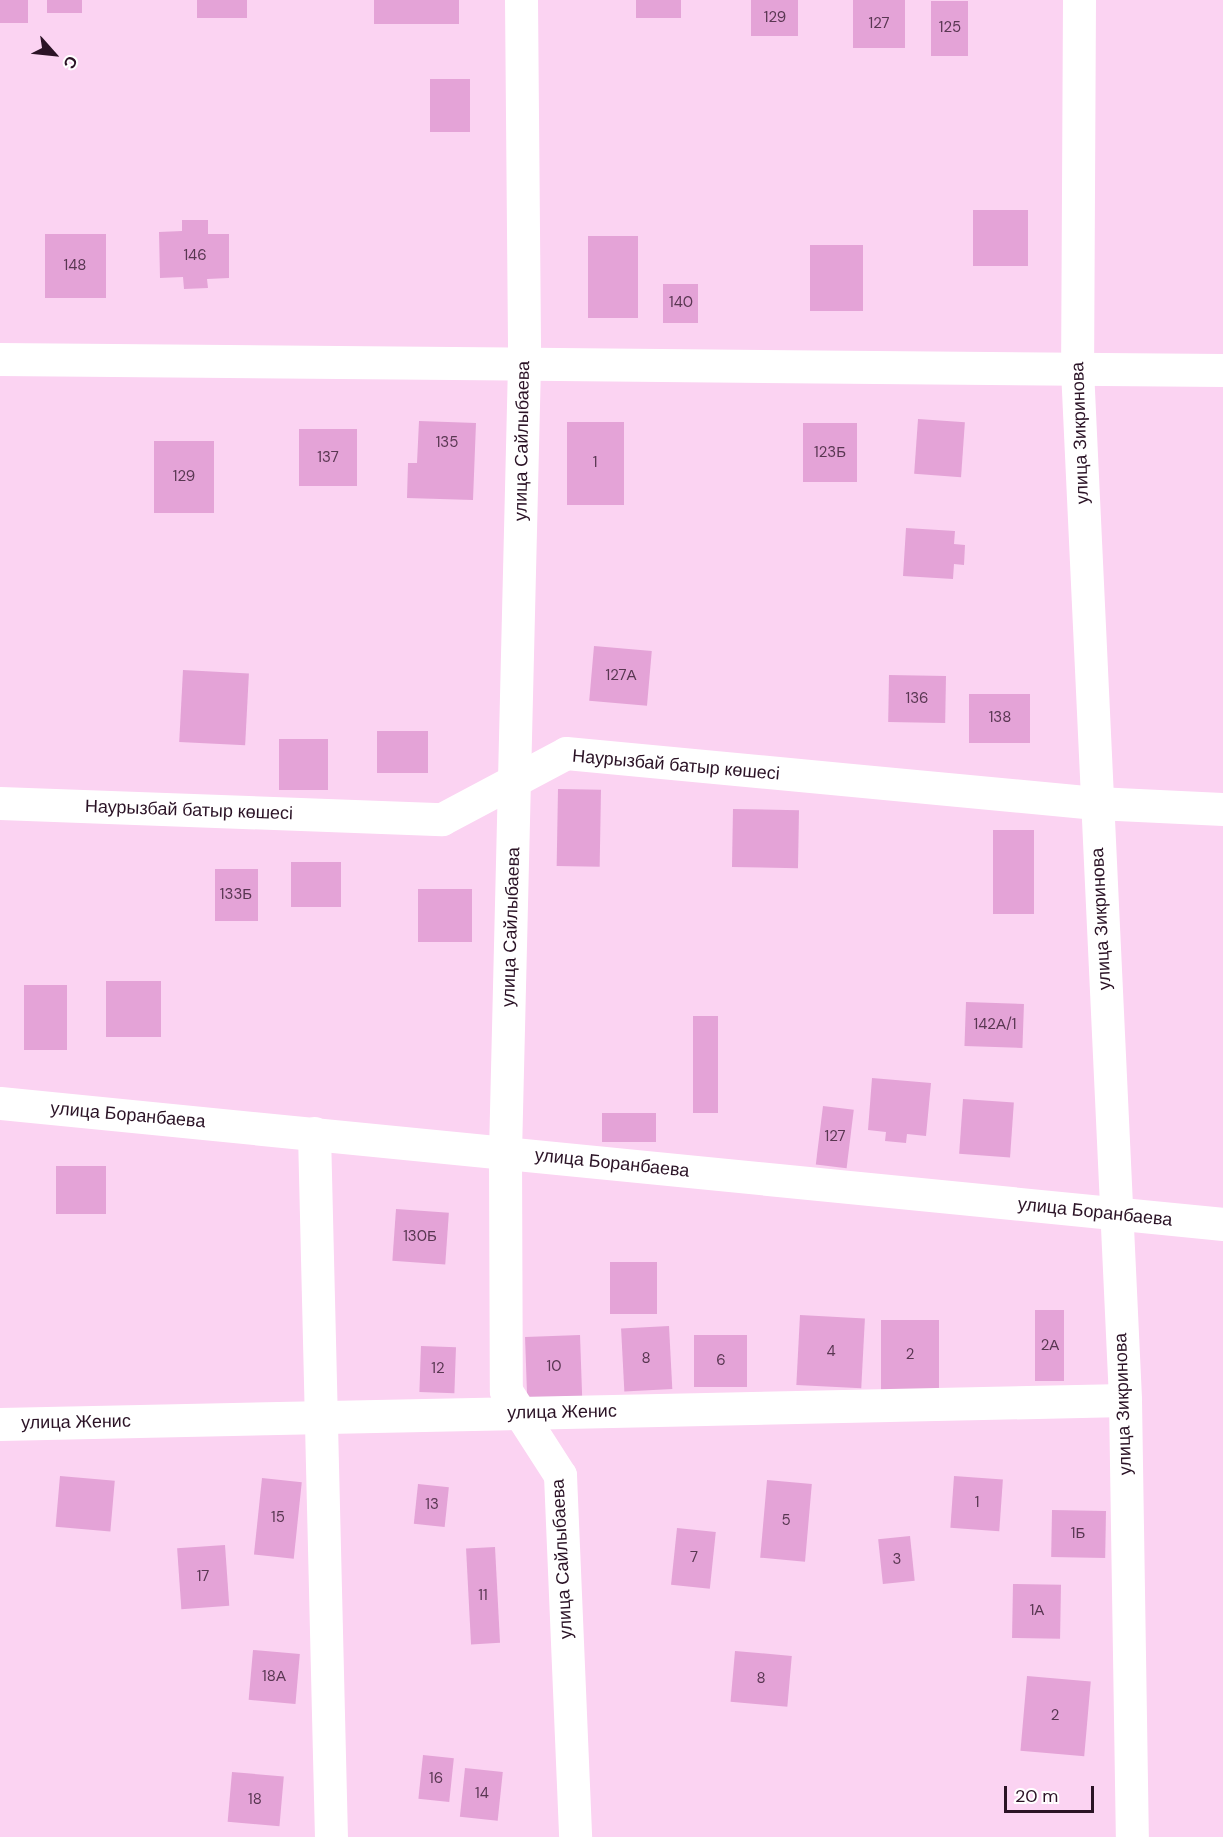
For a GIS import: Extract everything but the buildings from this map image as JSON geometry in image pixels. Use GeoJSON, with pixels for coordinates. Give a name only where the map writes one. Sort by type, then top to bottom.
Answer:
{"type":"FeatureCollection","features":[{"type":"Feature","properties":{"kind":"street","name":"улица Сайлыбаева"},"geometry":{"type":"LineString","coordinates":[[521,0],[524,364],[505,1152],[506,1391],[560,1475],[575,1837]]}},
{"type":"Feature","properties":{"kind":"street","name":"улица Зикринова"},"geometry":{"type":"LineString","coordinates":[[1079,0],[1077,369],[1114,1214],[1125,1400],[1132,1837]]}},
{"type":"Feature","properties":{"kind":"street"},"geometry":{"type":"LineString","coordinates":[[0,359],[1223,370]]}},
{"type":"Feature","properties":{"kind":"street","name":"Наурызбай батыр көшесі"},"geometry":{"type":"LineString","coordinates":[[0,803],[442,819],[566,753],[1096,803],[1223,808]]}},
{"type":"Feature","properties":{"kind":"street","name":"улица Боранбаева"},"geometry":{"type":"LineString","coordinates":[[0,1103],[1223,1224]]}},
{"type":"Feature","properties":{"kind":"street"},"geometry":{"type":"LineString","coordinates":[[314,1133],[331,1837]]}},
{"type":"Feature","properties":{"kind":"street","name":"улица Женис"},"geometry":{"type":"LineString","coordinates":[[0,1424],[1125,1400]]}}]}
